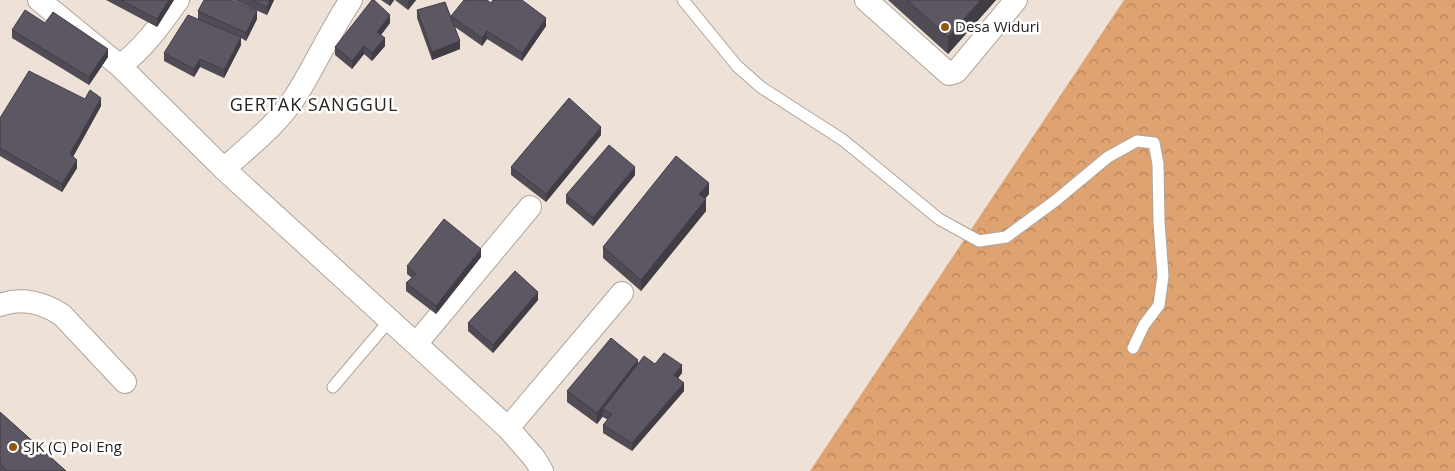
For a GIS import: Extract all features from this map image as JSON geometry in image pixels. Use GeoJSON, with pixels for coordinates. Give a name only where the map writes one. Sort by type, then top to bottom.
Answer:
{"type":"FeatureCollection","features":[{"type":"Feature","properties":{"kind":"street"},"geometry":{"type":"LineString","coordinates":[[39,0],[120,66],[224,169],[508,428],[542,471]]}},
{"type":"Feature","properties":{"kind":"street"},"geometry":{"type":"LineString","coordinates":[[120,66],[136,54],[148,41],[178,0]]}},
{"type":"Feature","properties":{"kind":"street"},"geometry":{"type":"LineString","coordinates":[[224,169],[265,131],[294,99],[337,20],[351,0]]}},
{"type":"Feature","properties":{"kind":"street"},"geometry":{"type":"LineString","coordinates":[[866,0],[949,74],[956,72],[1016,0]]}},
{"type":"Feature","properties":{"kind":"street"},"geometry":{"type":"LineString","coordinates":[[416,344],[530,207]]}},
{"type":"Feature","properties":{"kind":"street"},"geometry":{"type":"LineString","coordinates":[[508,428],[622,292]]}},
{"type":"Feature","properties":{"kind":"street"},"geometry":{"type":"LineString","coordinates":[[0,304],[7,302],[35,302],[50,307],[62,315],[125,382]]}},
{"type":"Feature","properties":{"kind":"lane"},"geometry":{"type":"LineString","coordinates":[[683,0],[737,66],[762,88],[843,140],[939,220],[979,241],[1006,237],[1055,201],[1108,157],[1137,141],[1154,143],[1158,164],[1164,276],[1159,305],[1144,325],[1133,348]]}},
{"type":"Feature","properties":{"kind":"lane"},"geometry":{"type":"LineString","coordinates":[[333,387],[389,321]]}},
{"type":"Feature","properties":{"kind":"green space"},"geometry":{"type":"Polygon","coordinates":[[[1124,0],[1455,0],[1455,471],[810,471],[1124,0]]]}},
{"type":"Feature","properties":{"kind":"building"},"geometry":{"type":"Polygon","coordinates":[[[121,0],[169,0],[157,19],[121,0]]]}},
{"type":"Feature","properties":{"kind":"building"},"geometry":{"type":"Polygon","coordinates":[[[204,0],[231,0],[257,11],[246,33],[198,11],[204,0]]]}},
{"type":"Feature","properties":{"kind":"building"},"geometry":{"type":"Polygon","coordinates":[[[251,0],[270,0],[267,7],[251,0]]]}},
{"type":"Feature","properties":{"kind":"building"},"geometry":{"type":"Polygon","coordinates":[[[372,0],[390,15],[377,32],[385,38],[372,53],[364,46],[352,61],[335,47],[372,0]]]}},
{"type":"Feature","properties":{"kind":"building"},"geometry":{"type":"Polygon","coordinates":[[[464,0],[487,0],[491,3],[493,0],[522,0],[546,18],[522,53],[487,31],[482,38],[451,16],[464,0]]]}},
{"type":"Feature","properties":{"kind":"building"},"geometry":{"type":"Polygon","coordinates":[[[907,0],[981,0],[948,37],[907,0]]]}},
{"type":"Feature","properties":{"kind":"building"},"geometry":{"type":"Polygon","coordinates":[[[445,2],[460,41],[432,52],[417,10],[445,2]]]}},
{"type":"Feature","properties":{"kind":"building"},"geometry":{"type":"Polygon","coordinates":[[[25,10],[45,23],[53,12],[108,49],[89,77],[12,30],[25,10]]]}},
{"type":"Feature","properties":{"kind":"building"},"geometry":{"type":"Polygon","coordinates":[[[188,15],[241,37],[224,70],[200,59],[194,69],[164,53],[188,15]]]}},
{"type":"Feature","properties":{"kind":"building"},"geometry":{"type":"Polygon","coordinates":[[[29,71],[85,99],[90,90],[101,98],[70,154],[77,160],[62,184],[0,148],[0,118],[29,71]]]}},
{"type":"Feature","properties":{"kind":"building"},"geometry":{"type":"Polygon","coordinates":[[[569,98],[601,127],[546,194],[511,167],[569,98]]]}},
{"type":"Feature","properties":{"kind":"building"},"geometry":{"type":"Polygon","coordinates":[[[609,145],[635,167],[593,218],[566,195],[609,145]]]}},
{"type":"Feature","properties":{"kind":"building"},"geometry":{"type":"Polygon","coordinates":[[[676,156],[709,183],[699,194],[706,199],[641,280],[603,247],[676,156]]]}},
{"type":"Feature","properties":{"kind":"building"},"geometry":{"type":"Polygon","coordinates":[[[444,219],[481,249],[436,306],[406,283],[416,274],[407,266],[444,219]]]}},
{"type":"Feature","properties":{"kind":"building"},"geometry":{"type":"Polygon","coordinates":[[[515,271],[538,292],[493,345],[468,323],[515,271]]]}},
{"type":"Feature","properties":{"kind":"building"},"geometry":{"type":"Polygon","coordinates":[[[611,338],[638,360],[597,413],[567,391],[611,338]]]}},
{"type":"Feature","properties":{"kind":"building"},"geometry":{"type":"Polygon","coordinates":[[[664,353],[682,365],[674,375],[684,383],[632,443],[603,425],[612,414],[603,409],[644,356],[655,364],[664,353]]]}},
{"type":"Feature","properties":{"kind":"building","name":"SJK (C) Poi Eng"},"geometry":{"type":"Polygon","coordinates":[[[0,412],[66,471],[8,471],[0,464],[0,412]]]}},
{"type":"Feature","properties":{"kind":"place","name":"Desa Widuri"},"geometry":{"type":"Point","coordinates":[945,27]}},
{"type":"Feature","properties":{"kind":"place","name":"SJK (C) Poi Eng"},"geometry":{"type":"Point","coordinates":[13,447]}},
{"type":"Feature","properties":{"kind":"district","name":"GERTAK SANGGUL"},"geometry":{"type":"Point","coordinates":[314,105]}}]}
